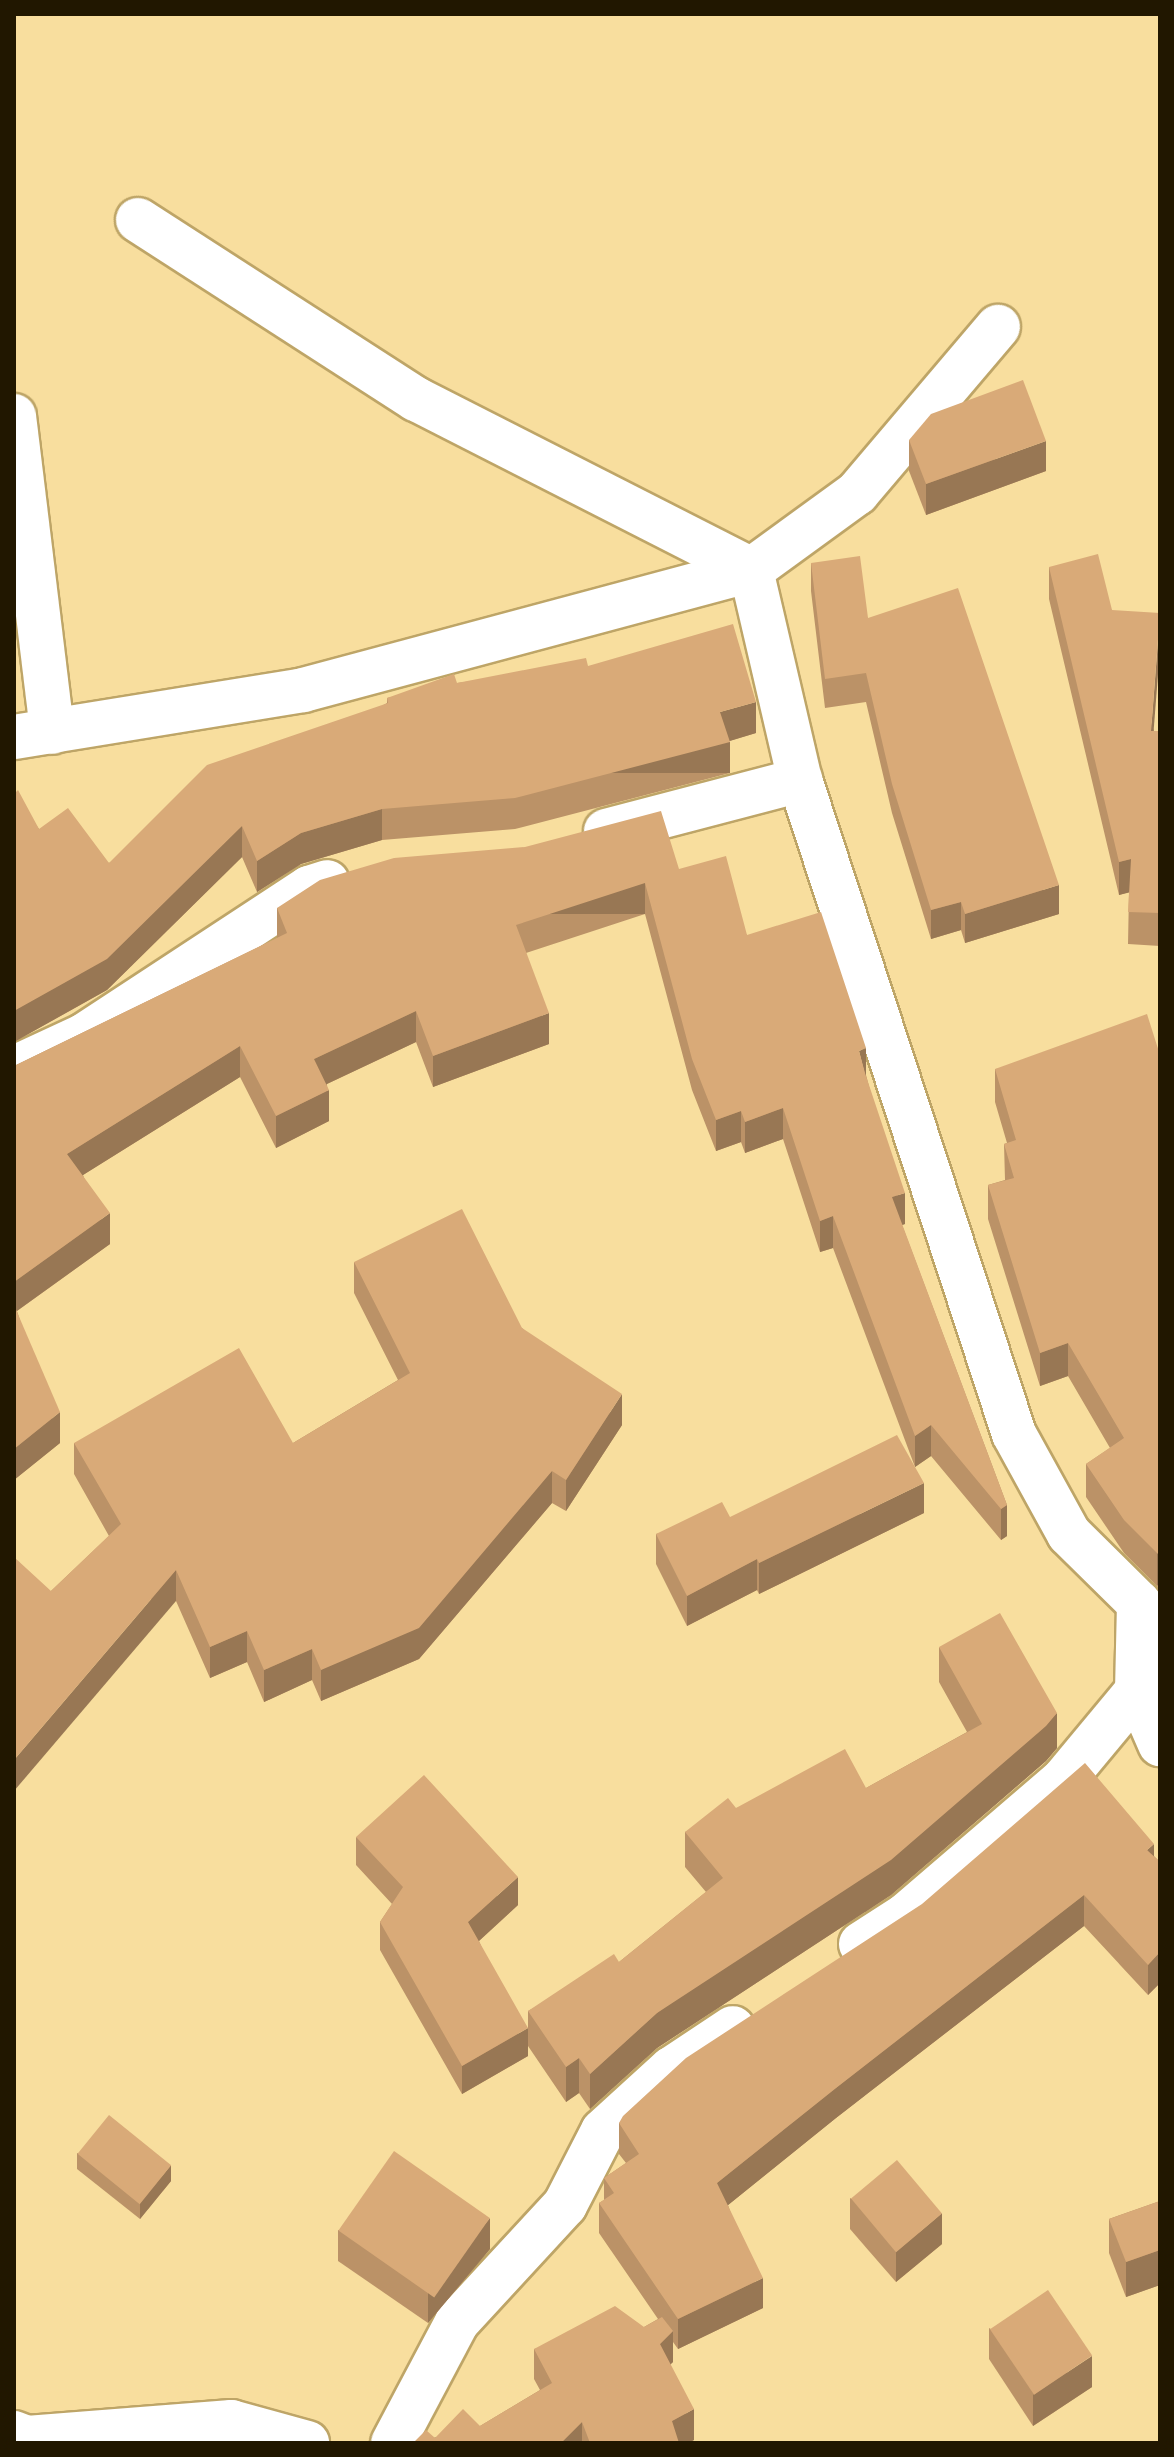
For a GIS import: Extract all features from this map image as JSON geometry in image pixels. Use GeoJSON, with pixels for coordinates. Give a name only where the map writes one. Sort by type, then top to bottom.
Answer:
{"type":"FeatureCollection","features":[{"type":"Feature","properties":{"kind":"street"},"geometry":{"type":"LineString","coordinates":[[138,220],[416,399],[751,570],[800,780],[1014,1434],[1069,1534],[1139,1603],[1137,1691],[1160,1744]]}},
{"type":"Feature","properties":{"kind":"street"},"geometry":{"type":"LineString","coordinates":[[14,416],[33,735],[303,690],[751,570],[857,493],[998,327]]}},
{"type":"Feature","properties":{"kind":"street"},"geometry":{"type":"LineString","coordinates":[[563,842],[800,780]]}},
{"type":"Feature","properties":{"kind":"street"},"geometry":{"type":"LineString","coordinates":[[14,1068],[85,1035],[309,888],[362,872]]}},
{"type":"Feature","properties":{"kind":"street"},"geometry":{"type":"LineString","coordinates":[[828,1966],[906,1915],[1064,1779],[1137,1691]]}},
{"type":"Feature","properties":{"kind":"street"},"geometry":{"type":"LineString","coordinates":[[393,2443],[457,2322],[565,2205],[603,2131],[671,2069],[763,2009]]}},
{"type":"Feature","properties":{"kind":"street"},"geometry":{"type":"LineString","coordinates":[[14,2433],[27,2438],[231,2422],[307,2443]]}},
{"type":"Feature","properties":{"kind":"building"},"geometry":{"type":"Polygon","coordinates":[[[1023,380],[1046,441],[926,484],[909,440],[931,414],[1023,380]]]}},
{"type":"Feature","properties":{"kind":"building"},"geometry":{"type":"Polygon","coordinates":[[[1098,554],[1112,610],[1160,613],[1151,731],[1160,731],[1160,913],[1128,912],[1131,859],[1119,862],[1049,567],[1098,554]]]}},
{"type":"Feature","properties":{"kind":"building"},"geometry":{"type":"Polygon","coordinates":[[[860,556],[868,618],[958,588],[1059,885],[965,914],[961,902],[931,910],[892,784],[866,673],[825,679],[811,563],[860,556]]]}},
{"type":"Feature","properties":{"kind":"building"},"geometry":{"type":"Polygon","coordinates":[[[733,624],[756,702],[720,712],[730,742],[515,798],[382,809],[301,833],[257,861],[242,826],[107,959],[14,1011],[14,794],[18,790],[39,829],[68,808],[109,863],[207,765],[388,703],[387,698],[454,674],[457,683],[586,658],[588,666],[733,624]]]}},
{"type":"Feature","properties":{"kind":"building"},"geometry":{"type":"Polygon","coordinates":[[[661,811],[679,869],[726,856],[747,935],[821,912],[866,1048],[859,1051],[905,1193],[892,1197],[1007,1505],[1001,1509],[931,1425],[915,1436],[833,1216],[820,1221],[783,1108],[745,1122],[741,1111],[716,1120],[692,1059],[645,883],[516,925],[549,1013],[433,1056],[416,1011],[314,1059],[329,1090],[276,1116],[240,1046],[67,1154],[110,1213],[14,1282],[14,1066],[287,933],[277,908],[320,880],[394,858],[525,847],[661,811]]]}},
{"type":"Feature","properties":{"kind":"building"},"geometry":{"type":"Polygon","coordinates":[[[1147,1014],[1160,1055],[1158,1554],[1124,1520],[1086,1464],[1124,1438],[1068,1343],[1040,1353],[988,1185],[1014,1178],[1004,1144],[1016,1140],[995,1069],[1147,1014]]]}},
{"type":"Feature","properties":{"kind":"building"},"geometry":{"type":"Polygon","coordinates":[[[462,1209],[522,1328],[622,1394],[566,1480],[552,1471],[419,1628],[321,1670],[312,1649],[264,1670],[247,1631],[210,1647],[176,1570],[14,1760],[14,1557],[51,1591],[121,1524],[74,1443],[239,1348],[293,1443],[410,1373],[354,1262],[462,1209]]]}},
{"type":"Feature","properties":{"kind":"building"},"geometry":{"type":"Polygon","coordinates":[[[14,1305],[60,1412],[14,1449],[14,1305]]]}},
{"type":"Feature","properties":{"kind":"building"},"geometry":{"type":"Polygon","coordinates":[[[897,1435],[924,1483],[759,1563],[757,1559],[687,1596],[656,1534],[722,1502],[730,1517],[897,1435]]]}},
{"type":"Feature","properties":{"kind":"building"},"geometry":{"type":"Polygon","coordinates":[[[1000,1613],[1057,1713],[1046,1726],[891,1860],[657,2013],[590,2074],[579,2058],[566,2067],[528,2011],[614,1954],[619,1962],[723,1878],[685,1832],[728,1798],[736,1808],[845,1749],[866,1788],[982,1724],[939,1647],[1000,1613]]]}},
{"type":"Feature","properties":{"kind":"building"},"geometry":{"type":"Polygon","coordinates":[[[1085,1763],[1154,1844],[1147,1850],[1160,1862],[1160,1952],[1148,1965],[1084,1895],[717,2183],[763,2278],[678,2319],[599,2203],[614,2193],[604,2178],[639,2154],[619,2123],[623,2116],[686,2058],[922,1904],[1085,1763]]]}},
{"type":"Feature","properties":{"kind":"building"},"geometry":{"type":"Polygon","coordinates":[[[424,1775],[518,1877],[468,1922],[528,2028],[462,2066],[380,1922],[403,1887],[356,1837],[424,1775]]]}},
{"type":"Feature","properties":{"kind":"building"},"geometry":{"type":"Polygon","coordinates":[[[109,2115],[171,2165],[140,2204],[78,2154],[109,2115]]]}},
{"type":"Feature","properties":{"kind":"building"},"geometry":{"type":"Polygon","coordinates":[[[394,2151],[490,2218],[434,2298],[338,2230],[394,2151]]]}},
{"type":"Feature","properties":{"kind":"building"},"geometry":{"type":"Polygon","coordinates":[[[897,2160],[942,2214],[896,2252],[851,2199],[897,2160]]]}},
{"type":"Feature","properties":{"kind":"building"},"geometry":{"type":"Polygon","coordinates":[[[1160,2201],[1160,2250],[1126,2262],[1109,2219],[1160,2201]]]}},
{"type":"Feature","properties":{"kind":"building"},"geometry":{"type":"Polygon","coordinates":[[[1048,2290],[1092,2355],[1034,2395],[990,2329],[1048,2290]]]}},
{"type":"Feature","properties":{"kind":"building"},"geometry":{"type":"Polygon","coordinates":[[[615,2306],[644,2327],[662,2317],[673,2331],[660,2344],[694,2409],[672,2421],[679,2443],[590,2443],[582,2422],[561,2443],[413,2443],[426,2430],[435,2438],[463,2409],[480,2426],[552,2383],[534,2349],[615,2306]]]}}]}
